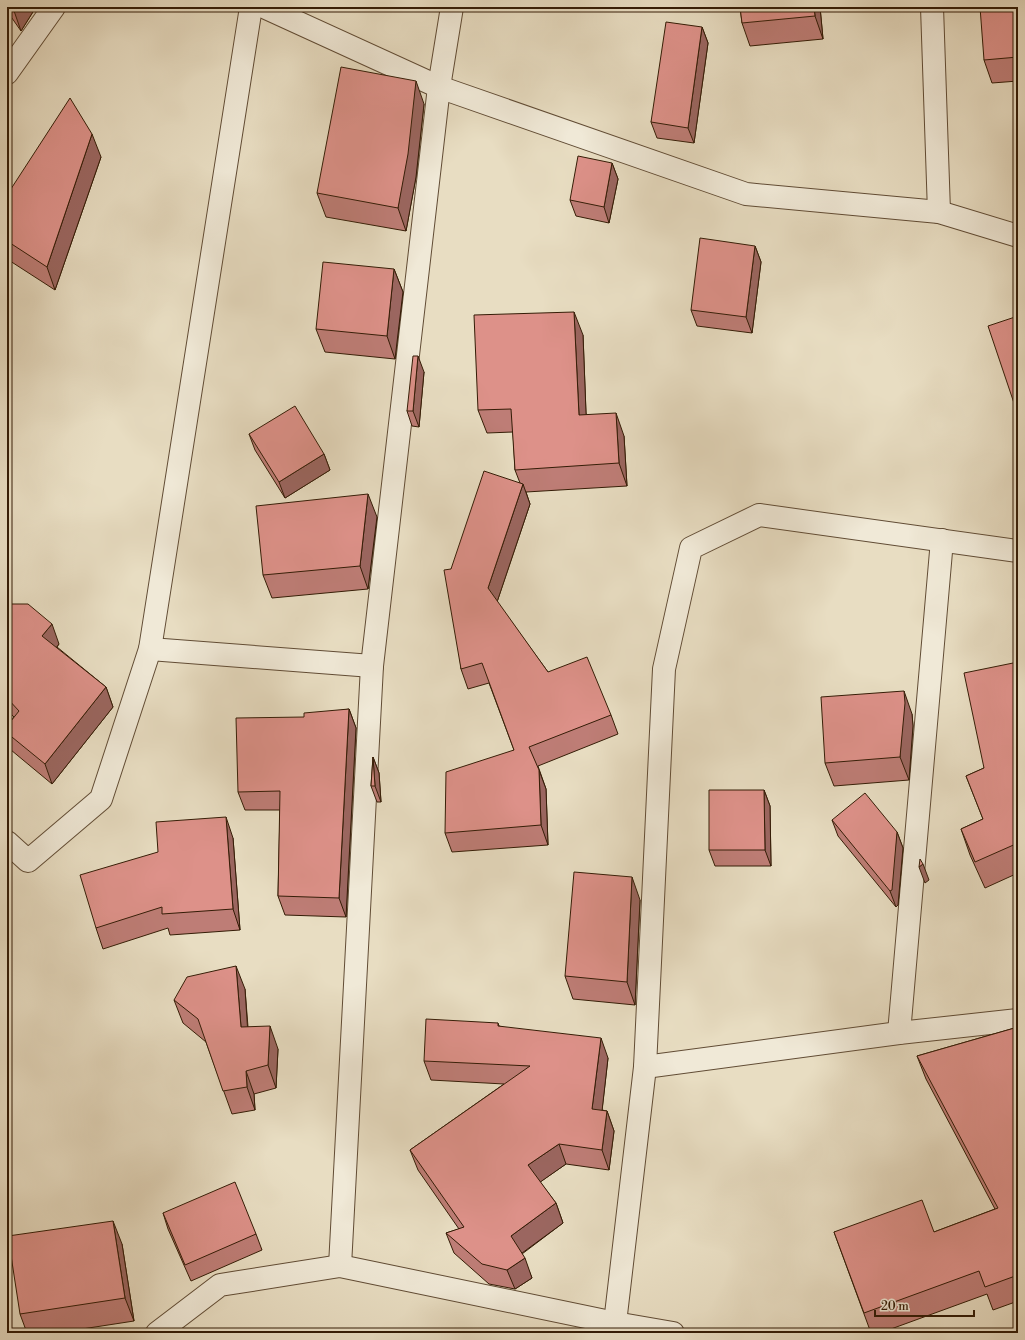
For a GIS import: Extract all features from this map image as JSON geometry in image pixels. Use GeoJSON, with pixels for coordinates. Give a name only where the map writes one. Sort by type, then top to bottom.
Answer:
{"type":"FeatureCollection","features":[{"type":"Feature","properties":{"kind":"street"},"geometry":{"type":"LineString","coordinates":[[7,73],[54,7]]}},
{"type":"Feature","properties":{"kind":"street"},"geometry":{"type":"LineString","coordinates":[[7,842],[28,861],[101,799],[150,649],[251,7]]}},
{"type":"Feature","properties":{"kind":"street"},"geometry":{"type":"LineString","coordinates":[[264,7],[439,87],[746,194],[939,212],[1018,236]]}},
{"type":"Feature","properties":{"kind":"street"},"geometry":{"type":"LineString","coordinates":[[340,1266],[372,666],[439,87],[452,7]]}},
{"type":"Feature","properties":{"kind":"street"},"geometry":{"type":"LineString","coordinates":[[932,7],[939,212]]}},
{"type":"Feature","properties":{"kind":"street"},"geometry":{"type":"LineString","coordinates":[[615,1323],[646,1067],[664,670],[691,548],[759,515],[1018,551]]}},
{"type":"Feature","properties":{"kind":"street"},"geometry":{"type":"LineString","coordinates":[[899,1033],[942,540]]}},
{"type":"Feature","properties":{"kind":"street"},"geometry":{"type":"LineString","coordinates":[[150,649],[372,666]]}},
{"type":"Feature","properties":{"kind":"street"},"geometry":{"type":"LineString","coordinates":[[646,1067],[899,1033],[1018,1020]]}},
{"type":"Feature","properties":{"kind":"street"},"geometry":{"type":"LineString","coordinates":[[157,1333],[220,1285],[340,1266],[615,1323],[674,1333]]}},
{"type":"Feature","properties":{"kind":"building"},"geometry":{"type":"Polygon","coordinates":[[[740,7],[814,7],[815,16],[742,23],[740,7]]]}},
{"type":"Feature","properties":{"kind":"building"},"geometry":{"type":"Polygon","coordinates":[[[980,7],[1018,7],[1018,57],[984,60],[980,7]]]}},
{"type":"Feature","properties":{"kind":"building"},"geometry":{"type":"Polygon","coordinates":[[[666,22],[702,27],[688,128],[651,122],[666,22]]]}},
{"type":"Feature","properties":{"kind":"building"},"geometry":{"type":"Polygon","coordinates":[[[341,67],[416,81],[408,154],[398,208],[317,193],[341,67]]]}},
{"type":"Feature","properties":{"kind":"building"},"geometry":{"type":"Polygon","coordinates":[[[70,98],[92,134],[47,267],[7,241],[7,195],[70,98]]]}},
{"type":"Feature","properties":{"kind":"building"},"geometry":{"type":"Polygon","coordinates":[[[578,156],[612,163],[604,207],[570,200],[578,156]]]}},
{"type":"Feature","properties":{"kind":"building"},"geometry":{"type":"Polygon","coordinates":[[[700,238],[755,246],[746,317],[691,310],[700,238]]]}},
{"type":"Feature","properties":{"kind":"building"},"geometry":{"type":"Polygon","coordinates":[[[323,262],[394,269],[387,336],[316,329],[323,262]]]}},
{"type":"Feature","properties":{"kind":"building"},"geometry":{"type":"Polygon","coordinates":[[[574,312],[579,415],[616,413],[619,463],[515,470],[511,409],[478,410],[474,315],[574,312]]]}},
{"type":"Feature","properties":{"kind":"building"},"geometry":{"type":"Polygon","coordinates":[[[1018,316],[1018,415],[988,326],[1018,316]]]}},
{"type":"Feature","properties":{"kind":"building"},"geometry":{"type":"Polygon","coordinates":[[[413,356],[418,356],[413,411],[407,411],[413,356]]]}},
{"type":"Feature","properties":{"kind":"building"},"geometry":{"type":"Polygon","coordinates":[[[295,406],[324,454],[279,482],[249,434],[295,406]]]}},
{"type":"Feature","properties":{"kind":"building"},"geometry":{"type":"Polygon","coordinates":[[[484,471],[523,484],[488,588],[548,672],[587,657],[611,715],[529,747],[539,770],[541,825],[445,833],[446,772],[514,750],[482,663],[461,669],[444,570],[451,569],[484,471]]]}},
{"type":"Feature","properties":{"kind":"building"},"geometry":{"type":"Polygon","coordinates":[[[368,494],[360,566],[263,575],[256,506],[368,494]]]}},
{"type":"Feature","properties":{"kind":"building"},"geometry":{"type":"Polygon","coordinates":[[[7,604],[28,604],[52,624],[42,636],[106,687],[45,764],[7,733],[7,726],[19,711],[7,698],[7,604]]]}},
{"type":"Feature","properties":{"kind":"building"},"geometry":{"type":"Polygon","coordinates":[[[1018,662],[1018,843],[975,862],[961,829],[983,819],[966,776],[984,768],[964,673],[1018,662]]]}},
{"type":"Feature","properties":{"kind":"building"},"geometry":{"type":"Polygon","coordinates":[[[904,691],[905,703],[900,757],[825,763],[821,697],[904,691]]]}},
{"type":"Feature","properties":{"kind":"building"},"geometry":{"type":"Polygon","coordinates":[[[349,709],[339,898],[278,896],[280,791],[238,792],[236,718],[304,717],[304,713],[349,709]]]}},
{"type":"Feature","properties":{"kind":"building"},"geometry":{"type":"Polygon","coordinates":[[[373,757],[375,786],[371,786],[373,757]]]}},
{"type":"Feature","properties":{"kind":"building"},"geometry":{"type":"Polygon","coordinates":[[[709,790],[764,790],[765,850],[709,850],[709,790]]]}},
{"type":"Feature","properties":{"kind":"building"},"geometry":{"type":"Polygon","coordinates":[[[865,793],[897,832],[892,890],[890,891],[832,820],[865,793]]]}},
{"type":"Feature","properties":{"kind":"building"},"geometry":{"type":"Polygon","coordinates":[[[226,817],[233,909],[162,914],[162,907],[96,928],[80,875],[158,852],[156,822],[226,817]]]}},
{"type":"Feature","properties":{"kind":"building"},"geometry":{"type":"Polygon","coordinates":[[[920,859],[923,864],[919,867],[920,859]]]}},
{"type":"Feature","properties":{"kind":"building"},"geometry":{"type":"Polygon","coordinates":[[[574,872],[632,877],[627,982],[565,976],[574,872]]]}},
{"type":"Feature","properties":{"kind":"building"},"geometry":{"type":"Polygon","coordinates":[[[236,966],[241,1027],[270,1026],[268,1065],[246,1071],[247,1087],[223,1091],[198,1019],[174,1000],[187,977],[236,966]]]}},
{"type":"Feature","properties":{"kind":"building"},"geometry":{"type":"Polygon","coordinates":[[[426,1019],[498,1023],[498,1026],[601,1038],[592,1109],[607,1111],[602,1150],[559,1144],[528,1165],[556,1203],[511,1236],[525,1258],[507,1270],[482,1264],[446,1233],[464,1227],[410,1150],[530,1066],[424,1061],[426,1019]]]}},
{"type":"Feature","properties":{"kind":"building"},"geometry":{"type":"Polygon","coordinates":[[[1018,1027],[1018,1275],[985,1287],[979,1271],[864,1313],[834,1232],[922,1200],[934,1232],[998,1208],[917,1056],[1018,1027]]]}},
{"type":"Feature","properties":{"kind":"building"},"geometry":{"type":"Polygon","coordinates":[[[235,1182],[256,1234],[185,1265],[163,1213],[235,1182]]]}},
{"type":"Feature","properties":{"kind":"building"},"geometry":{"type":"Polygon","coordinates":[[[113,1221],[125,1298],[20,1314],[8,1236],[113,1221]]]}}]}
